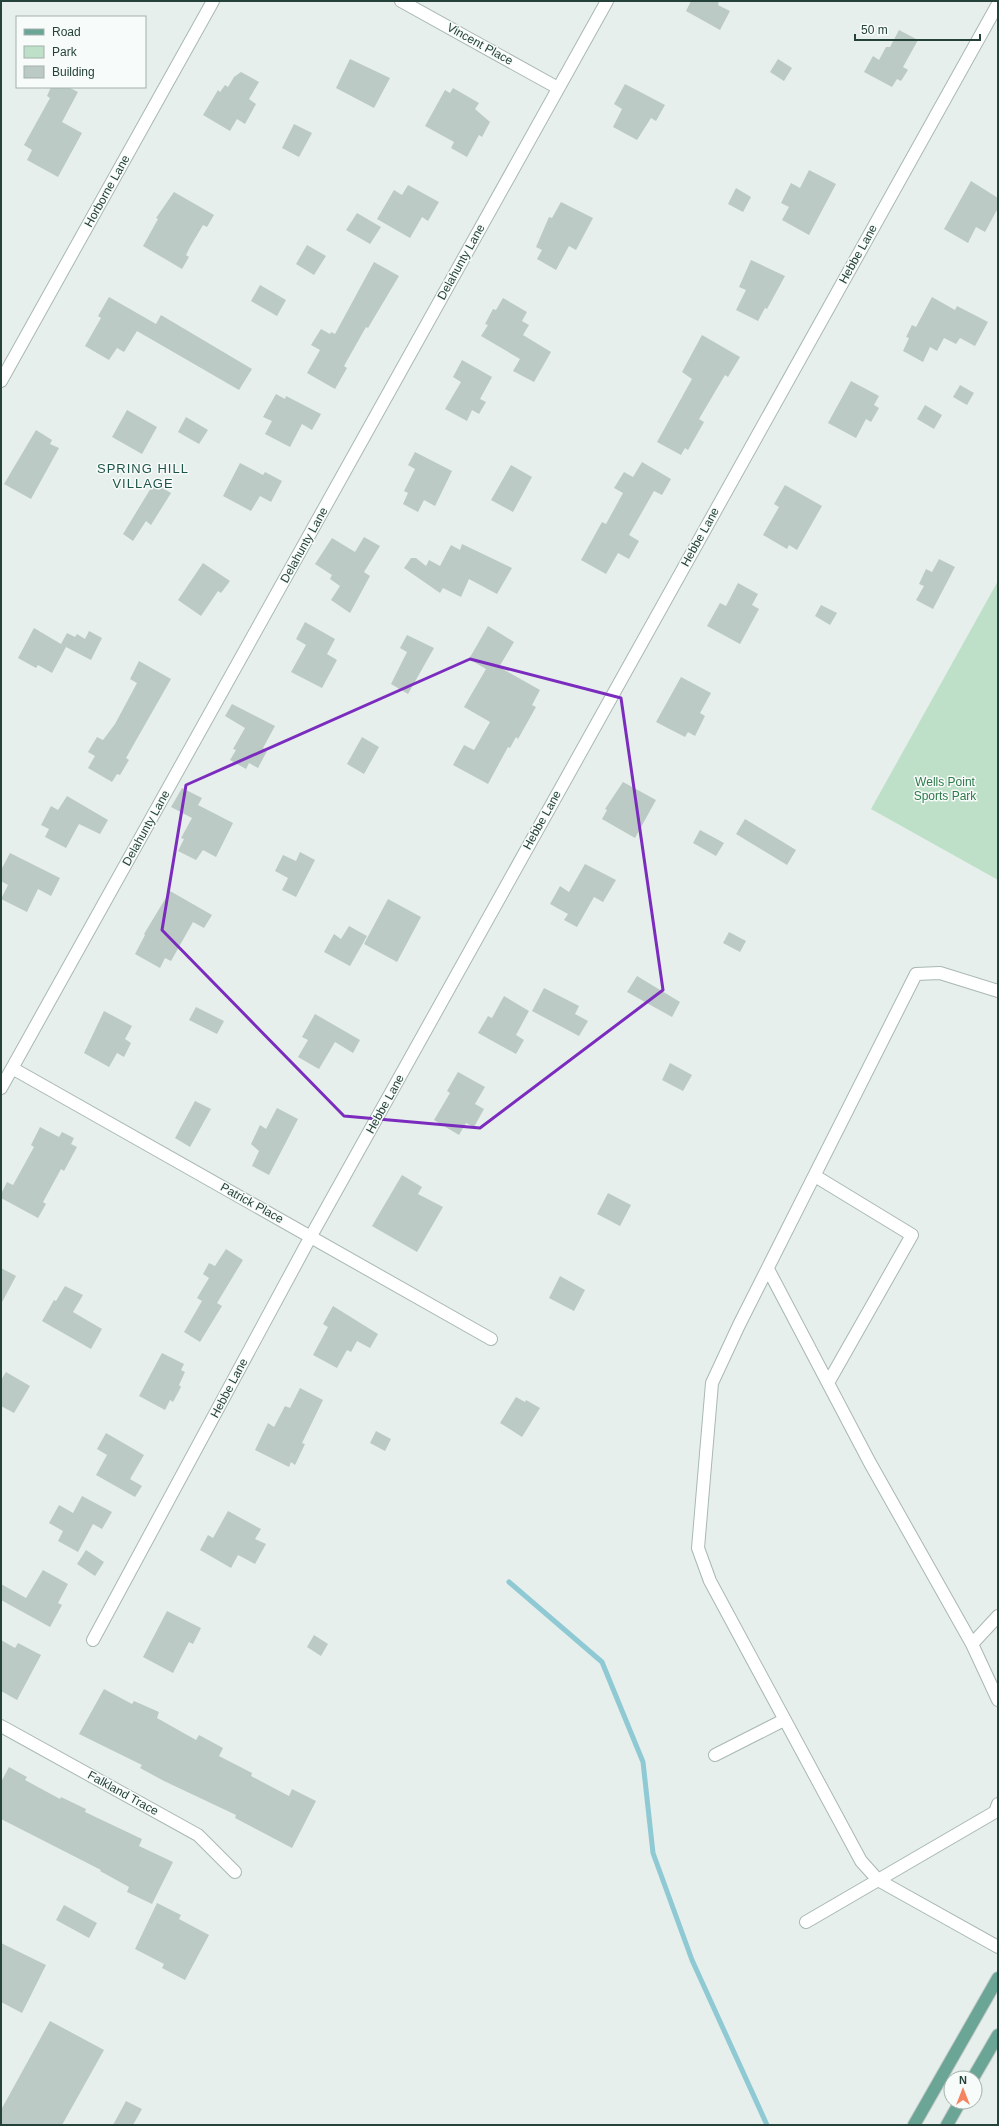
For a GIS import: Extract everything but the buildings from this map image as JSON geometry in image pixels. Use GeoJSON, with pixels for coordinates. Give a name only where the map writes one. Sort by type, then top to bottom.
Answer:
{"type":"FeatureCollection","features":[{"type":"Feature","properties":{"kind":"main road"},"geometry":{"type":"LineString","coordinates":[[914,2125],[998,1978]]}},
{"type":"Feature","properties":{"kind":"main road"},"geometry":{"type":"LineString","coordinates":[[978,2070],[998,2035]]}},
{"type":"Feature","properties":{"kind":"main road"},"geometry":{"type":"LineString","coordinates":[[946,2125],[955,2110]]}},
{"type":"Feature","properties":{"kind":"street","name":"Horborne Lane"},"geometry":{"type":"LineString","coordinates":[[1,381],[213,1]]}},
{"type":"Feature","properties":{"kind":"street","name":"Vincent Place"},"geometry":{"type":"LineString","coordinates":[[401,1],[558,88]]}},
{"type":"Feature","properties":{"kind":"street","name":"Delahunty Lane"},"geometry":{"type":"LineString","coordinates":[[1,1088],[607,1]]}},
{"type":"Feature","properties":{"kind":"street","name":"Hebbe Lane"},"geometry":{"type":"LineString","coordinates":[[93,1640],[311,1236],[998,4]]}},
{"type":"Feature","properties":{"kind":"street"},"geometry":{"type":"LineString","coordinates":[[998,991],[940,973],[916,974],[712,1383],[698,1548],[710,1581],[861,1861],[878,1880],[998,1947]]}},
{"type":"Feature","properties":{"kind":"street","name":"Patrick Place"},"geometry":{"type":"LineString","coordinates":[[12,1068],[491,1339]]}},
{"type":"Feature","properties":{"kind":"street"},"geometry":{"type":"LineString","coordinates":[[814,1176],[912,1235],[828,1383]]}},
{"type":"Feature","properties":{"kind":"street"},"geometry":{"type":"LineString","coordinates":[[768,1269],[870,1463],[972,1644],[998,1700]]}},
{"type":"Feature","properties":{"kind":"street"},"geometry":{"type":"LineString","coordinates":[[972,1644],[998,1616]]}},
{"type":"Feature","properties":{"kind":"street"},"geometry":{"type":"LineString","coordinates":[[715,1755],[784,1720]]}},
{"type":"Feature","properties":{"kind":"street","name":"Falkland Trace"},"geometry":{"type":"LineString","coordinates":[[1,1726],[198,1835],[235,1872]]}},
{"type":"Feature","properties":{"kind":"street"},"geometry":{"type":"LineString","coordinates":[[806,1922],[995,1812],[998,1804]]}},
{"type":"Feature","properties":{"kind":"highlighted area"},"geometry":{"type":"Polygon","coordinates":[[[470,659],[621,698],[663,990],[480,1128],[344,1116],[162,930],[186,785],[470,659]]]}},
{"type":"Feature","properties":{"kind":"green space","name":"Wells Point Sports Park"},"geometry":{"type":"Polygon","coordinates":[[[998,581],[998,880],[871,809],[998,581]]]}},
{"type":"Feature","properties":{"kind":"waterway"},"geometry":{"type":"LineString","coordinates":[[509,1582],[602,1662],[643,1762],[653,1853],[692,1960],[767,2125]]}},
{"type":"Feature","properties":{"kind":"district","name":"SPRING HILL VILLAGE"},"geometry":{"type":"Point","coordinates":[143,476]}}]}
